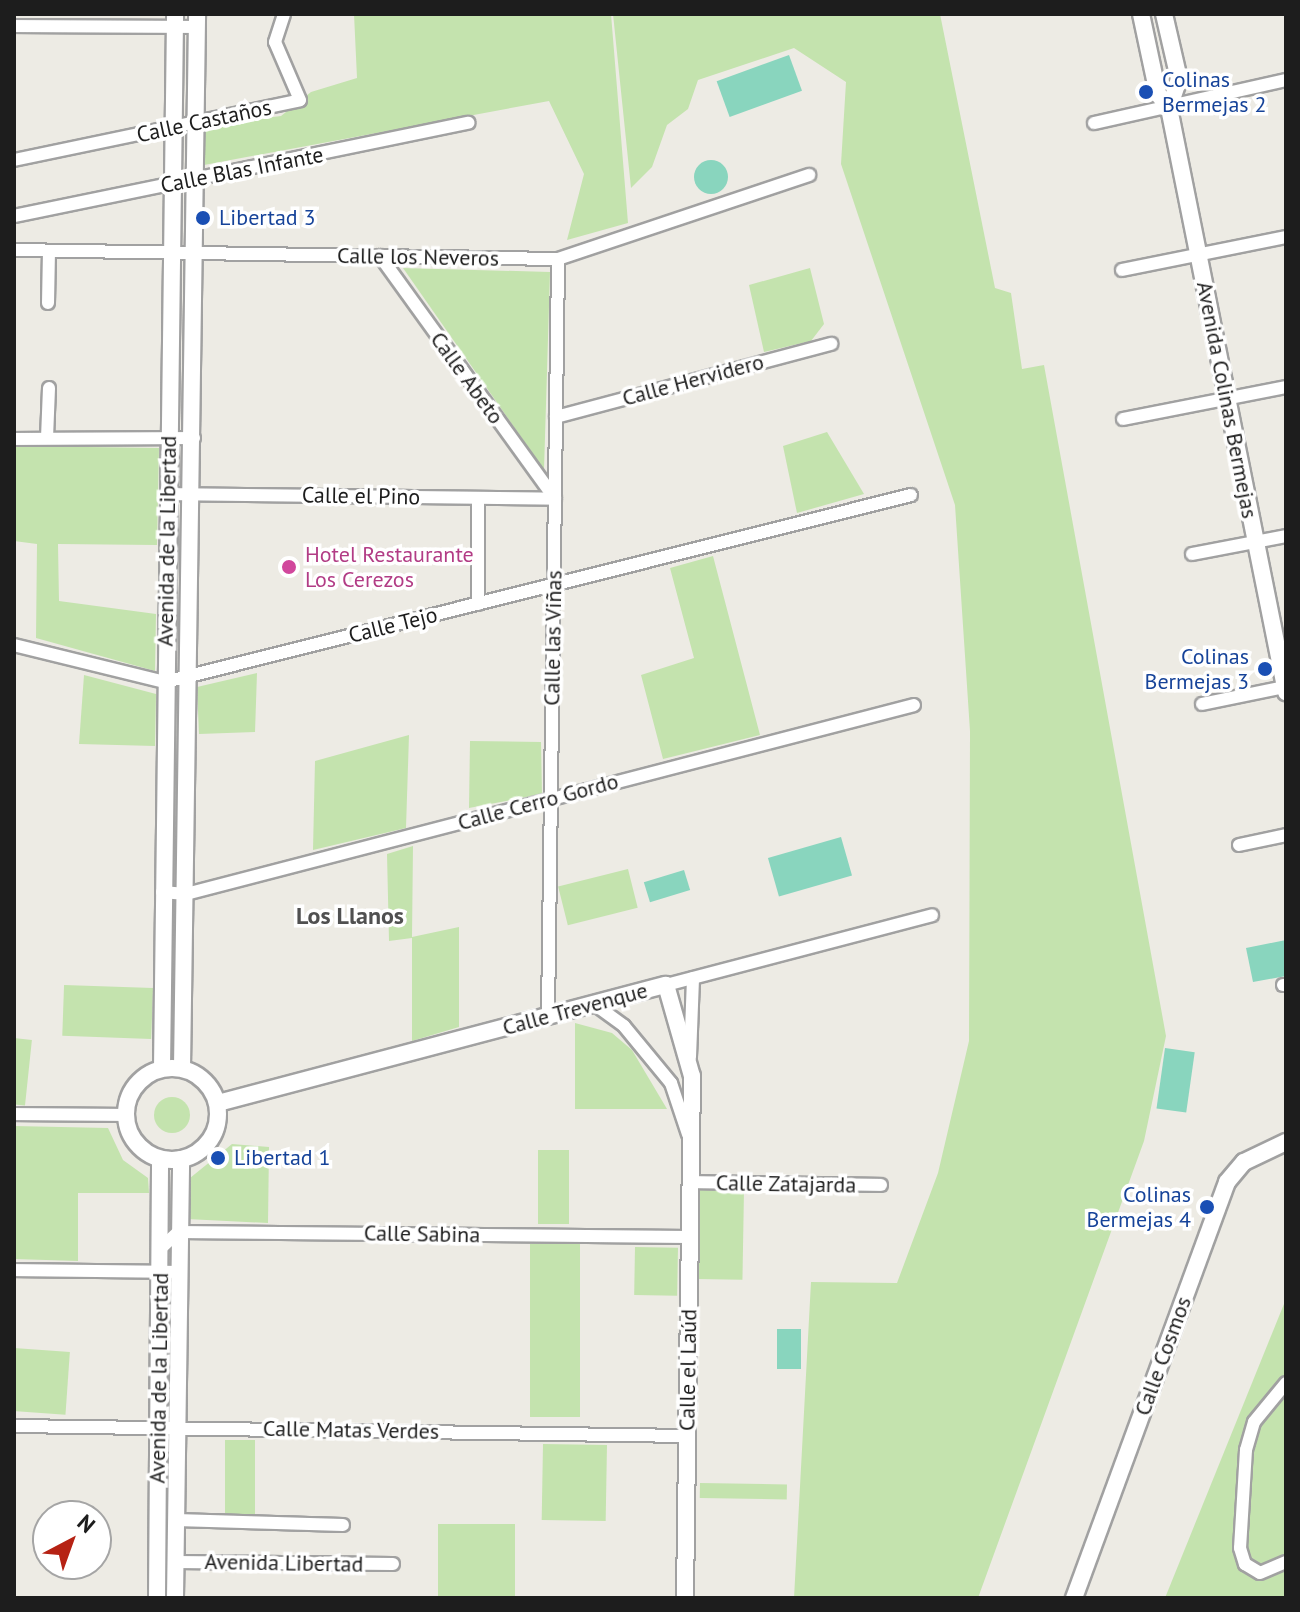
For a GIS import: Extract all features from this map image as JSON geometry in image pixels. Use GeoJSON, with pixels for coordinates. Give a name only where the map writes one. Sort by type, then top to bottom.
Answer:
{"type":"FeatureCollection","features":[{"type":"Feature","properties":{"kind":"street","name":"Calle Castaños"},"geometry":{"type":"LineString","coordinates":[[14,160],[300,100],[275,42],[284,14]]}},
{"type":"Feature","properties":{"kind":"street","name":"Avenida Colinas Bermejas"},"geometry":{"type":"LineString","coordinates":[[1141,14],[1158,94],[1169,108],[1286,690]]}},
{"type":"Feature","properties":{"kind":"street","name":"Avenida Colinas Bermejas"},"geometry":{"type":"LineString","coordinates":[[1164,14],[1179,79],[1169,108]]}},
{"type":"Feature","properties":{"kind":"street","name":"Avenida de la Libertad"},"geometry":{"type":"LineString","coordinates":[[162,1068],[175,20]]}},
{"type":"Feature","properties":{"kind":"street","name":"Avenida de la Libertad"},"geometry":{"type":"LineString","coordinates":[[182,1068],[186,894],[185,677],[194,438],[197,20]]}},
{"type":"Feature","properties":{"kind":"street"},"geometry":{"type":"LineString","coordinates":[[14,26],[197,20]]}},
{"type":"Feature","properties":{"kind":"street"},"geometry":{"type":"LineString","coordinates":[[1094,123],[1286,80]]}},
{"type":"Feature","properties":{"kind":"street","name":"Calle Blas Infante"},"geometry":{"type":"LineString","coordinates":[[14,216],[469,123]]}},
{"type":"Feature","properties":{"kind":"street","name":"Calle los Neveros"},"geometry":{"type":"LineString","coordinates":[[14,250],[195,257],[558,259],[809,175]]}},
{"type":"Feature","properties":{"kind":"street"},"geometry":{"type":"LineString","coordinates":[[1122,270],[1286,237]]}},
{"type":"Feature","properties":{"kind":"street"},"geometry":{"type":"LineString","coordinates":[[48,303],[49,251]]}},
{"type":"Feature","properties":{"kind":"street","name":"Calle Abeto"},"geometry":{"type":"LineString","coordinates":[[380,256],[555,499]]}},
{"type":"Feature","properties":{"kind":"street","name":"Calle las Viñas"},"geometry":{"type":"LineString","coordinates":[[548,1016],[558,259]]}},
{"type":"Feature","properties":{"kind":"street","name":"Calle Hervidero"},"geometry":{"type":"LineString","coordinates":[[556,417],[831,344]]}},
{"type":"Feature","properties":{"kind":"street"},"geometry":{"type":"LineString","coordinates":[[1123,419],[1286,387]]}},
{"type":"Feature","properties":{"kind":"street"},"geometry":{"type":"LineString","coordinates":[[47,438],[49,388]]}},
{"type":"Feature","properties":{"kind":"street"},"geometry":{"type":"LineString","coordinates":[[14,439],[194,438]]}},
{"type":"Feature","properties":{"kind":"street","name":"Calle el Pino"},"geometry":{"type":"LineString","coordinates":[[168,494],[555,499]]}},
{"type":"Feature","properties":{"kind":"street","name":"Calle Tejo"},"geometry":{"type":"LineString","coordinates":[[14,645],[165,682],[911,495]]}},
{"type":"Feature","properties":{"kind":"street"},"geometry":{"type":"LineString","coordinates":[[478,498],[478,604]]}},
{"type":"Feature","properties":{"kind":"street"},"geometry":{"type":"LineString","coordinates":[[1192,554],[1286,536]]}},
{"type":"Feature","properties":{"kind":"street"},"geometry":{"type":"LineString","coordinates":[[1202,704],[1286,690]]}},
{"type":"Feature","properties":{"kind":"street","name":"Calle Cerro Gordo"},"geometry":{"type":"LineString","coordinates":[[162,892],[186,894],[914,705]]}},
{"type":"Feature","properties":{"kind":"street"},"geometry":{"type":"LineString","coordinates":[[1239,845],[1286,835]]}},
{"type":"Feature","properties":{"kind":"street","name":"Calle Trevenque"},"geometry":{"type":"LineString","coordinates":[[218,1103],[932,915]]}},
{"type":"Feature","properties":{"kind":"street","name":"Calle el Laúd"},"geometry":{"type":"LineString","coordinates":[[685,1598],[693,978]]}},
{"type":"Feature","properties":{"kind":"street","name":"Calle el Laúd"},"geometry":{"type":"LineString","coordinates":[[666,985],[690,1060]]}},
{"type":"Feature","properties":{"kind":"street","name":"Calle el Laúd"},"geometry":{"type":"LineString","coordinates":[[594,1004],[624,1026],[671,1083],[690,1141]]}},
{"type":"Feature","properties":{"kind":"street"},"geometry":{"type":"LineString","coordinates":[[162,1068],[182,1068],[205,1081],[218,1103],[207,1145],[181,1159],[160,1159],[139,1146],[125,1115],[139,1081],[162,1068]]}},
{"type":"Feature","properties":{"kind":"street"},"geometry":{"type":"LineString","coordinates":[[14,1114],[125,1115]]}},
{"type":"Feature","properties":{"kind":"street","name":"Calle Cosmos"},"geometry":{"type":"LineString","coordinates":[[1074,1598],[1227,1182],[1244,1162],[1286,1142]]}},
{"type":"Feature","properties":{"kind":"street","name":"Avenida de la Libertad"},"geometry":{"type":"LineString","coordinates":[[157,1598],[160,1159]]}},
{"type":"Feature","properties":{"kind":"street","name":"Avenida de la Libertad"},"geometry":{"type":"LineString","coordinates":[[175,1598],[181,1159]]}},
{"type":"Feature","properties":{"kind":"street","name":"Calle Zatajarda"},"geometry":{"type":"LineString","coordinates":[[691,1182],[881,1185]]}},
{"type":"Feature","properties":{"kind":"street"},"geometry":{"type":"LineString","coordinates":[[160,1249],[178,1232]]}},
{"type":"Feature","properties":{"kind":"street","name":"Calle Sabina"},"geometry":{"type":"LineString","coordinates":[[178,1232],[690,1237]]}},
{"type":"Feature","properties":{"kind":"street"},"geometry":{"type":"LineString","coordinates":[[14,1270],[178,1272]]}},
{"type":"Feature","properties":{"kind":"street"},"geometry":{"type":"LineString","coordinates":[[1286,1383],[1254,1422],[1246,1450],[1240,1548],[1245,1564],[1260,1573],[1286,1562]]}},
{"type":"Feature","properties":{"kind":"street","name":"Calle Matas Verdes"},"geometry":{"type":"LineString","coordinates":[[14,1426],[687,1436]]}},
{"type":"Feature","properties":{"kind":"street"},"geometry":{"type":"LineString","coordinates":[[176,1520],[343,1525]]}},
{"type":"Feature","properties":{"kind":"street","name":"Avenida Libertad"},"geometry":{"type":"LineString","coordinates":[[175,1562],[393,1564]]}},
{"type":"Feature","properties":{"kind":"green space"},"geometry":{"type":"Polygon","coordinates":[[[354,14],[611,14],[628,223],[567,240],[584,174],[549,101],[204,165],[204,126],[281,116],[311,92],[357,78],[354,14]]]}},
{"type":"Feature","properties":{"kind":"green space"},"geometry":{"type":"Polygon","coordinates":[[[613,14],[940,14],[995,288],[1011,293],[1022,369],[1044,365],[1166,1036],[1144,1141],[978,1598],[794,1598],[811,1282],[897,1283],[938,1173],[969,1041],[970,731],[955,505],[841,164],[846,82],[794,48],[698,80],[688,109],[667,125],[652,167],[631,188],[613,14]]]}},
{"type":"Feature","properties":{"kind":"green space"},"geometry":{"type":"Polygon","coordinates":[[[789,55],[802,91],[730,117],[717,81],[789,55]]]}},
{"type":"Feature","properties":{"kind":"green space"},"geometry":{"type":"Polygon","coordinates":[[[711,160],[723,165],[728,177],[723,189],[711,194],[699,189],[694,177],[699,165],[711,160]]]}},
{"type":"Feature","properties":{"kind":"green space"},"geometry":{"type":"Polygon","coordinates":[[[403,268],[550,272],[544,470],[403,268]]]}},
{"type":"Feature","properties":{"kind":"green space"},"geometry":{"type":"Polygon","coordinates":[[[810,268],[824,324],[811,341],[764,352],[749,285],[810,268]]]}},
{"type":"Feature","properties":{"kind":"green space"},"geometry":{"type":"Polygon","coordinates":[[[827,432],[864,494],[797,513],[783,446],[827,432]]]}},
{"type":"Feature","properties":{"kind":"green space"},"geometry":{"type":"Polygon","coordinates":[[[14,446],[159,448],[157,545],[58,544],[59,601],[156,614],[155,671],[36,638],[37,544],[14,541],[14,446]]]}},
{"type":"Feature","properties":{"kind":"green space"},"geometry":{"type":"Polygon","coordinates":[[[713,556],[760,735],[663,759],[641,675],[694,658],[670,568],[713,556]]]}},
{"type":"Feature","properties":{"kind":"green space"},"geometry":{"type":"Polygon","coordinates":[[[257,673],[255,732],[199,734],[197,687],[257,673]]]}},
{"type":"Feature","properties":{"kind":"green space"},"geometry":{"type":"Polygon","coordinates":[[[84,675],[156,694],[155,746],[79,744],[84,675]]]}},
{"type":"Feature","properties":{"kind":"green space"},"geometry":{"type":"Polygon","coordinates":[[[409,735],[406,828],[313,850],[315,761],[409,735]]]}},
{"type":"Feature","properties":{"kind":"green space"},"geometry":{"type":"Polygon","coordinates":[[[470,741],[541,742],[542,794],[469,808],[470,741]]]}},
{"type":"Feature","properties":{"kind":"green space"},"geometry":{"type":"Polygon","coordinates":[[[841,837],[852,875],[779,896],[768,858],[841,837]]]}},
{"type":"Feature","properties":{"kind":"green space"},"geometry":{"type":"Polygon","coordinates":[[[413,846],[412,937],[459,927],[459,1027],[412,1041],[412,938],[389,941],[387,854],[413,846]]]}},
{"type":"Feature","properties":{"kind":"green space"},"geometry":{"type":"Polygon","coordinates":[[[628,869],[638,908],[568,925],[558,886],[628,869]]]}},
{"type":"Feature","properties":{"kind":"green space"},"geometry":{"type":"Polygon","coordinates":[[[684,870],[690,890],[650,902],[644,882],[684,870]]]}},
{"type":"Feature","properties":{"kind":"green space"},"geometry":{"type":"Polygon","coordinates":[[[1286,940],[1286,976],[1253,982],[1246,948],[1286,940]]]}},
{"type":"Feature","properties":{"kind":"green space"},"geometry":{"type":"Polygon","coordinates":[[[64,985],[153,988],[151,1039],[62,1036],[64,985]]]}},
{"type":"Feature","properties":{"kind":"green space"},"geometry":{"type":"Polygon","coordinates":[[[575,1023],[612,1033],[632,1050],[667,1109],[575,1109],[575,1023]]]}},
{"type":"Feature","properties":{"kind":"green space"},"geometry":{"type":"Polygon","coordinates":[[[14,1038],[32,1040],[25,1106],[14,1104],[14,1038]]]}},
{"type":"Feature","properties":{"kind":"green space"},"geometry":{"type":"Polygon","coordinates":[[[1165,1048],[1195,1052],[1186,1113],[1157,1108],[1165,1048]]]}},
{"type":"Feature","properties":{"kind":"green space"},"geometry":{"type":"Polygon","coordinates":[[[172,1097],[185,1102],[190,1115],[185,1128],[172,1133],[159,1128],[154,1115],[159,1102],[172,1097]]]}},
{"type":"Feature","properties":{"kind":"green space"},"geometry":{"type":"Polygon","coordinates":[[[14,1126],[108,1128],[123,1160],[148,1178],[149,1193],[78,1193],[78,1261],[14,1259],[14,1126]]]}},
{"type":"Feature","properties":{"kind":"green space"},"geometry":{"type":"Polygon","coordinates":[[[232,1144],[269,1147],[268,1223],[187,1219],[190,1178],[232,1144]]]}},
{"type":"Feature","properties":{"kind":"green space"},"geometry":{"type":"Polygon","coordinates":[[[538,1150],[569,1150],[569,1224],[538,1224],[538,1150]]]}},
{"type":"Feature","properties":{"kind":"green space"},"geometry":{"type":"Polygon","coordinates":[[[698,1190],[744,1191],[742,1280],[696,1279],[698,1190]]]}},
{"type":"Feature","properties":{"kind":"green space"},"geometry":{"type":"Polygon","coordinates":[[[530,1244],[580,1244],[580,1417],[530,1417],[530,1244]]]}},
{"type":"Feature","properties":{"kind":"green space"},"geometry":{"type":"Polygon","coordinates":[[[635,1247],[678,1248],[677,1296],[634,1295],[635,1247]]]}},
{"type":"Feature","properties":{"kind":"green space"},"geometry":{"type":"Polygon","coordinates":[[[1286,1299],[1286,1598],[1165,1598],[1286,1299]]]}},
{"type":"Feature","properties":{"kind":"green space"},"geometry":{"type":"Polygon","coordinates":[[[777,1329],[801,1329],[801,1369],[777,1369],[777,1329]]]}},
{"type":"Feature","properties":{"kind":"green space"},"geometry":{"type":"Polygon","coordinates":[[[14,1348],[70,1352],[65,1415],[14,1411],[14,1348]]]}},
{"type":"Feature","properties":{"kind":"green space"},"geometry":{"type":"Polygon","coordinates":[[[225,1440],[255,1440],[255,1517],[225,1517],[225,1440]]]}},
{"type":"Feature","properties":{"kind":"green space"},"geometry":{"type":"Polygon","coordinates":[[[543,1444],[607,1445],[606,1521],[542,1520],[543,1444]]]}},
{"type":"Feature","properties":{"kind":"green space"},"geometry":{"type":"Polygon","coordinates":[[[700,1483],[787,1485],[787,1500],[700,1498],[700,1483]]]}},
{"type":"Feature","properties":{"kind":"green space"},"geometry":{"type":"Polygon","coordinates":[[[438,1524],[515,1524],[515,1597],[438,1597],[438,1524]]]}},
{"type":"Feature","properties":{"kind":"place","name":"Colinas Bermejas 2"},"geometry":{"type":"Point","coordinates":[1146,92]}},
{"type":"Feature","properties":{"kind":"place","name":"Libertad 3"},"geometry":{"type":"Point","coordinates":[203,218]}},
{"type":"Feature","properties":{"kind":"place","name":"Hotel Restaurante Los Cerezos"},"geometry":{"type":"Point","coordinates":[289,567]}},
{"type":"Feature","properties":{"kind":"place","name":"Colinas Bermejas 3"},"geometry":{"type":"Point","coordinates":[1265,669]}},
{"type":"Feature","properties":{"kind":"place","name":"Libertad 1"},"geometry":{"type":"Point","coordinates":[218,1158]}},
{"type":"Feature","properties":{"kind":"place","name":"Colinas Bermejas 4"},"geometry":{"type":"Point","coordinates":[1207,1207]}},
{"type":"Feature","properties":{"kind":"district","name":"Los Llanos"},"geometry":{"type":"Point","coordinates":[350,916]}}]}
